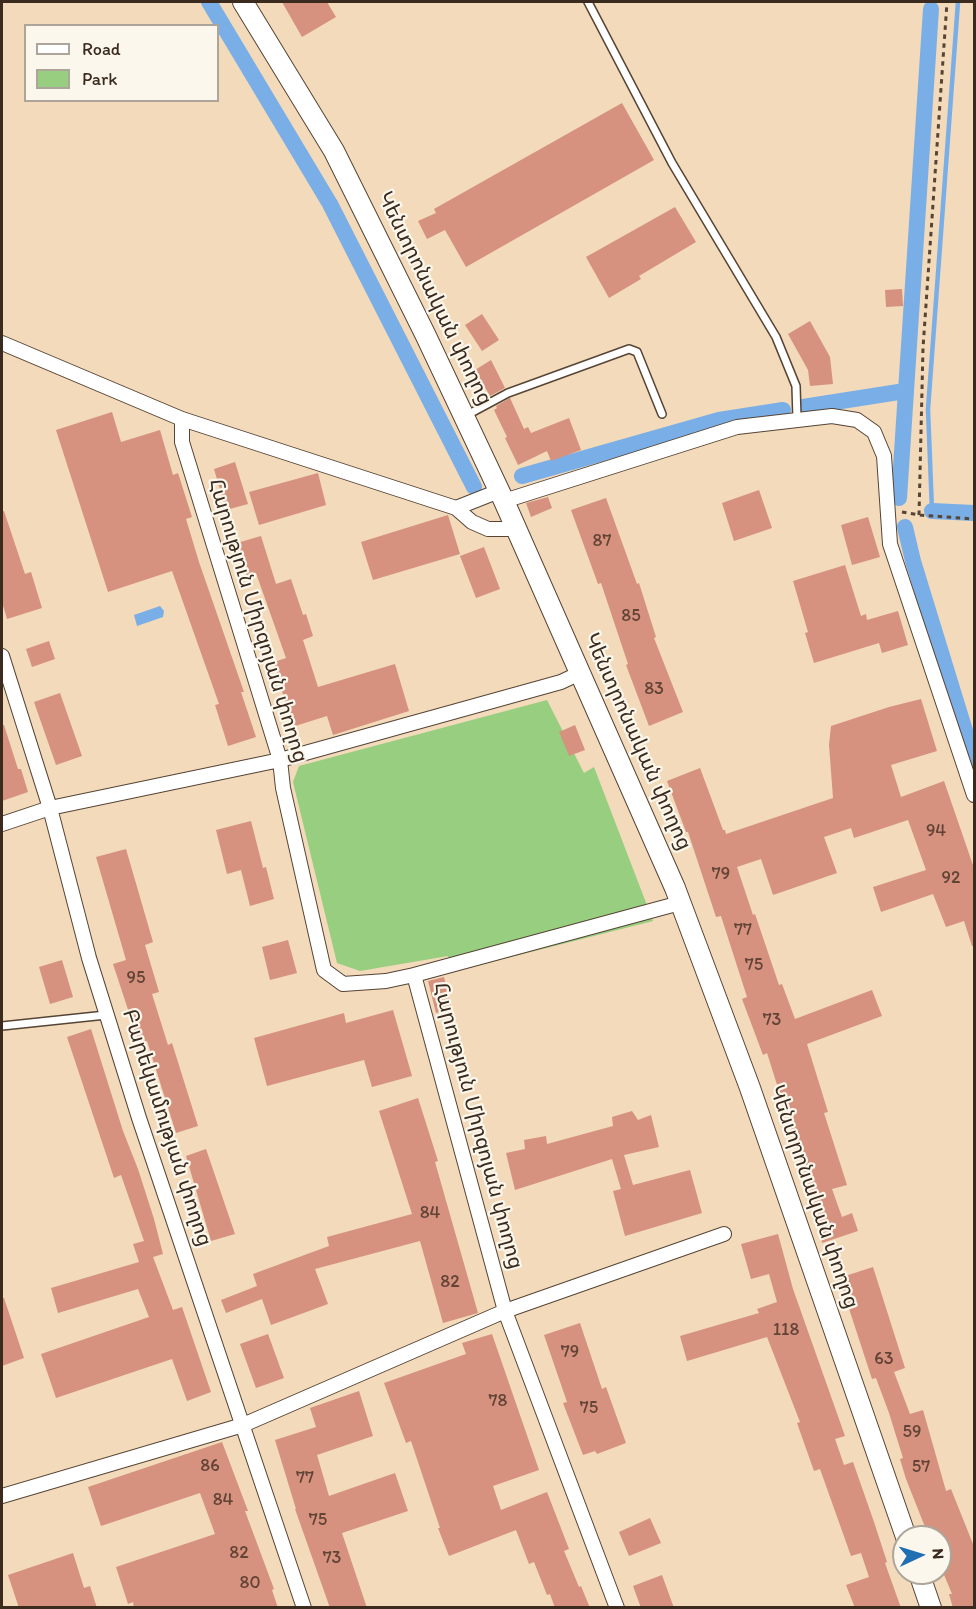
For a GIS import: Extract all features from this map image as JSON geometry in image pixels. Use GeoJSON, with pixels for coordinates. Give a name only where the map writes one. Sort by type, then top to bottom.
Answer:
{"type":"FeatureCollection","features":[{"type":"Feature","properties":{"kind":"main road","name":"Կենտրոնական փողոց"},"geometry":{"type":"LineString","coordinates":[[243,2],[334,151],[465,416],[680,903],[750,1088],[902,1525]]}},
{"type":"Feature","properties":{"kind":"main road"},"geometry":{"type":"LineString","coordinates":[[923,1585],[931,1608]]}},
{"type":"Feature","properties":{"kind":"street"},"geometry":{"type":"LineString","coordinates":[[2,343],[182,420],[456,508],[472,522],[488,529],[515,529]]}},
{"type":"Feature","properties":{"kind":"street"},"geometry":{"type":"LineString","coordinates":[[456,508],[737,427],[832,416],[856,420],[874,432],[884,456],[890,544],[975,795]]}},
{"type":"Feature","properties":{"kind":"street","name":"Հարություն Միրզոյան փողոց"},"geometry":{"type":"LineString","coordinates":[[182,420],[182,442],[280,760],[283,788],[324,970],[343,984],[386,981],[414,975],[505,1311],[617,1608]]}},
{"type":"Feature","properties":{"kind":"street","name":"Բարեկամության փողոց"},"geometry":{"type":"LineString","coordinates":[[2,656],[50,808],[106,1015],[304,1608]]}},
{"type":"Feature","properties":{"kind":"street"},"geometry":{"type":"LineString","coordinates":[[2,824],[50,808],[280,760],[561,682],[580,674]]}},
{"type":"Feature","properties":{"kind":"street"},"geometry":{"type":"LineString","coordinates":[[414,975],[680,903]]}},
{"type":"Feature","properties":{"kind":"street"},"geometry":{"type":"LineString","coordinates":[[2,1496],[243,1425],[505,1311],[724,1234]]}},
{"type":"Feature","properties":{"kind":"lane"},"geometry":{"type":"LineString","coordinates":[[588,2],[672,163],[776,337],[796,386],[797,419]]}},
{"type":"Feature","properties":{"kind":"lane"},"geometry":{"type":"LineString","coordinates":[[465,416],[508,393],[629,349],[637,352],[662,414]]}},
{"type":"Feature","properties":{"kind":"lane"},"geometry":{"type":"LineString","coordinates":[[2,1026],[106,1015]]}},
{"type":"Feature","properties":{"kind":"path"},"geometry":{"type":"LineString","coordinates":[[919,515],[923,348],[946,2]]}},
{"type":"Feature","properties":{"kind":"path"},"geometry":{"type":"LineString","coordinates":[[889,509],[919,515],[975,519]]}},
{"type":"Feature","properties":{"kind":"green space"},"geometry":{"type":"Polygon","coordinates":[[[547,700],[584,773],[594,767],[653,921],[452,972],[448,956],[360,971],[337,963],[293,782],[299,766],[547,700]]]}},
{"type":"Feature","properties":{"kind":"water"},"geometry":{"type":"Polygon","coordinates":[[[160,606],[164,611],[163,617],[137,626],[134,615],[160,606]]]}},
{"type":"Feature","properties":{"kind":"building"},"geometry":{"type":"Polygon","coordinates":[[[282,2],[327,2],[336,17],[302,37],[282,2]]]}},
{"type":"Feature","properties":{"kind":"building"},"geometry":{"type":"Polygon","coordinates":[[[622,103],[654,160],[466,267],[445,230],[427,239],[418,221],[436,213],[434,209],[622,103]]]}},
{"type":"Feature","properties":{"kind":"building"},"geometry":{"type":"Polygon","coordinates":[[[675,207],[696,242],[639,276],[641,279],[609,298],[586,257],[675,207]]]}},
{"type":"Feature","properties":{"kind":"building"},"geometry":{"type":"Polygon","coordinates":[[[902,289],[903,306],[886,307],[885,290],[902,289]]]}},
{"type":"Feature","properties":{"kind":"building"},"geometry":{"type":"Polygon","coordinates":[[[482,314],[499,340],[482,351],[465,325],[482,314]]]}},
{"type":"Feature","properties":{"kind":"building"},"geometry":{"type":"Polygon","coordinates":[[[810,321],[830,357],[833,384],[810,386],[808,370],[788,334],[810,321]]]}},
{"type":"Feature","properties":{"kind":"building"},"geometry":{"type":"Polygon","coordinates":[[[491,360],[505,388],[490,396],[475,370],[491,360]]]}},
{"type":"Feature","properties":{"kind":"building"},"geometry":{"type":"Polygon","coordinates":[[[510,398],[524,429],[528,427],[531,433],[569,418],[581,450],[551,461],[547,451],[518,465],[494,410],[496,406],[510,398]]]}},
{"type":"Feature","properties":{"kind":"building"},"geometry":{"type":"Polygon","coordinates":[[[112,412],[121,442],[160,430],[173,475],[178,473],[192,517],[186,519],[244,692],[241,692],[256,737],[228,746],[215,705],[219,704],[172,571],[108,592],[56,430],[112,412]]]}},
{"type":"Feature","properties":{"kind":"building"},"geometry":{"type":"Polygon","coordinates":[[[235,462],[248,504],[226,510],[214,469],[235,462]]]}},
{"type":"Feature","properties":{"kind":"building"},"geometry":{"type":"Polygon","coordinates":[[[318,473],[326,505],[259,525],[249,492],[318,473]]]}},
{"type":"Feature","properties":{"kind":"building"},"geometry":{"type":"Polygon","coordinates":[[[759,490],[772,528],[734,541],[722,503],[759,490]]]}},
{"type":"Feature","properties":{"kind":"building"},"geometry":{"type":"Polygon","coordinates":[[[548,497],[552,508],[531,517],[526,503],[548,497]]]}},
{"type":"Feature","properties":{"kind":"building"},"geometry":{"type":"Polygon","coordinates":[[[606,498],[637,584],[639,583],[656,637],[654,638],[683,712],[649,726],[626,665],[628,664],[601,583],[598,584],[571,510],[606,498]]]}},
{"type":"Feature","properties":{"kind":"building"},"geometry":{"type":"Polygon","coordinates":[[[2,511],[4,511],[25,574],[31,572],[42,608],[7,619],[2,602],[2,511]]]}},
{"type":"Feature","properties":{"kind":"building"},"geometry":{"type":"Polygon","coordinates":[[[448,515],[460,554],[373,580],[361,542],[448,515]]]}},
{"type":"Feature","properties":{"kind":"building"},"geometry":{"type":"Polygon","coordinates":[[[868,517],[880,557],[852,565],[841,525],[868,517]]]}},
{"type":"Feature","properties":{"kind":"building"},"geometry":{"type":"Polygon","coordinates":[[[261,536],[276,584],[291,579],[303,615],[306,614],[313,636],[303,640],[318,687],[395,664],[409,711],[333,735],[327,716],[292,727],[274,662],[286,658],[256,573],[247,576],[237,543],[261,536]]]}},
{"type":"Feature","properties":{"kind":"building"},"geometry":{"type":"Polygon","coordinates":[[[484,547],[500,589],[476,598],[460,556],[484,547]]]}},
{"type":"Feature","properties":{"kind":"building"},"geometry":{"type":"Polygon","coordinates":[[[845,565],[861,616],[866,614],[867,620],[898,611],[908,645],[882,653],[879,643],[814,663],[805,633],[808,632],[793,581],[845,565]]]}},
{"type":"Feature","properties":{"kind":"building"},"geometry":{"type":"Polygon","coordinates":[[[49,641],[55,659],[32,667],[26,649],[49,641]]]}},
{"type":"Feature","properties":{"kind":"building"},"geometry":{"type":"Polygon","coordinates":[[[60,693],[82,756],[56,765],[34,702],[60,693]]]}},
{"type":"Feature","properties":{"kind":"building"},"geometry":{"type":"Polygon","coordinates":[[[921,699],[937,751],[891,765],[901,797],[944,781],[975,871],[975,946],[972,946],[964,921],[946,927],[933,894],[881,912],[873,887],[926,870],[908,820],[854,838],[851,828],[824,837],[837,873],[773,895],[761,859],[737,867],[779,985],[782,984],[795,1019],[872,990],[882,1016],[807,1044],[828,1112],[824,1113],[847,1185],[832,1189],[842,1217],[852,1213],[858,1231],[822,1243],[817,1225],[821,1224],[767,1053],[763,1055],[742,999],[747,997],[721,916],[716,917],[688,832],[686,832],[667,781],[700,768],[726,834],[833,798],[829,745],[831,726],[921,699]]]}},
{"type":"Feature","properties":{"kind":"building"},"geometry":{"type":"Polygon","coordinates":[[[2,725],[4,725],[28,792],[2,801],[2,725]]]}},
{"type":"Feature","properties":{"kind":"building"},"geometry":{"type":"Polygon","coordinates":[[[575,725],[585,750],[569,756],[559,732],[575,725]]]}},
{"type":"Feature","properties":{"kind":"building"},"geometry":{"type":"Polygon","coordinates":[[[251,821],[274,899],[250,906],[241,870],[227,874],[216,830],[251,821]]]}},
{"type":"Feature","properties":{"kind":"building"},"geometry":{"type":"Polygon","coordinates":[[[126,849],[153,942],[145,945],[159,992],[152,994],[168,1045],[172,1043],[198,1126],[176,1133],[147,1041],[139,1043],[113,964],[126,960],[96,857],[126,849]]]}},
{"type":"Feature","properties":{"kind":"building"},"geometry":{"type":"Polygon","coordinates":[[[288,940],[297,973],[270,980],[262,947],[288,940]]]}},
{"type":"Feature","properties":{"kind":"building"},"geometry":{"type":"Polygon","coordinates":[[[62,960],[73,997],[50,1004],[39,967],[62,960]]]}},
{"type":"Feature","properties":{"kind":"building"},"geometry":{"type":"Polygon","coordinates":[[[444,977],[452,1009],[436,1013],[428,981],[444,977]]]}},
{"type":"Feature","properties":{"kind":"building"},"geometry":{"type":"Polygon","coordinates":[[[393,1010],[412,1076],[372,1087],[364,1060],[267,1086],[254,1038],[344,1013],[346,1023],[393,1010]]]}},
{"type":"Feature","properties":{"kind":"building"},"geometry":{"type":"Polygon","coordinates":[[[91,1029],[154,1219],[163,1254],[153,1257],[173,1310],[182,1307],[211,1392],[187,1401],[172,1359],[56,1398],[41,1354],[149,1317],[138,1289],[58,1313],[51,1288],[139,1262],[133,1244],[144,1241],[121,1175],[114,1178],[67,1037],[91,1029]]]}},
{"type":"Feature","properties":{"kind":"building"},"geometry":{"type":"Polygon","coordinates":[[[418,1098],[438,1161],[435,1162],[478,1313],[443,1323],[420,1241],[315,1269],[328,1304],[271,1325],[262,1299],[226,1313],[221,1300],[257,1286],[253,1274],[329,1246],[327,1237],[412,1214],[379,1111],[418,1098]]]}},
{"type":"Feature","properties":{"kind":"building"},"geometry":{"type":"Polygon","coordinates":[[[632,1111],[638,1120],[651,1115],[659,1147],[624,1155],[633,1185],[690,1170],[702,1213],[625,1236],[613,1191],[621,1189],[612,1159],[515,1190],[506,1153],[525,1149],[524,1140],[546,1136],[547,1144],[613,1126],[612,1117],[632,1111]]]}},
{"type":"Feature","properties":{"kind":"building"},"geometry":{"type":"Polygon","coordinates":[[[206,1149],[235,1234],[211,1241],[186,1156],[206,1149]]]}},
{"type":"Feature","properties":{"kind":"building"},"geometry":{"type":"Polygon","coordinates":[[[778,1234],[793,1289],[845,1436],[835,1439],[844,1465],[853,1462],[901,1608],[855,1608],[846,1585],[869,1577],[861,1553],[851,1556],[820,1469],[814,1471],[797,1423],[800,1422],[767,1337],[687,1361],[680,1336],[759,1313],[757,1309],[777,1302],[769,1274],[751,1279],[741,1244],[778,1234]]]}},
{"type":"Feature","properties":{"kind":"building"},"geometry":{"type":"Polygon","coordinates":[[[873,1267],[905,1368],[894,1372],[910,1414],[923,1410],[946,1491],[951,1489],[975,1549],[975,1608],[953,1608],[949,1594],[952,1594],[948,1585],[952,1585],[952,1525],[924,1525],[906,1479],[900,1459],[903,1458],[889,1413],[876,1378],[872,1379],[839,1278],[873,1267]]]}},
{"type":"Feature","properties":{"kind":"building"},"geometry":{"type":"Polygon","coordinates":[[[2,1298],[4,1298],[24,1358],[2,1366],[2,1298]]]}},
{"type":"Feature","properties":{"kind":"building"},"geometry":{"type":"Polygon","coordinates":[[[580,1323],[602,1389],[606,1387],[626,1443],[597,1454],[595,1451],[583,1455],[563,1403],[567,1402],[544,1335],[580,1323]]]}},
{"type":"Feature","properties":{"kind":"building"},"geometry":{"type":"Polygon","coordinates":[[[268,1334],[284,1378],[256,1388],[240,1344],[268,1334]]]}},
{"type":"Feature","properties":{"kind":"building"},"geometry":{"type":"Polygon","coordinates":[[[492,1334],[539,1470],[493,1486],[501,1510],[547,1492],[569,1549],[564,1551],[590,1608],[555,1608],[550,1594],[547,1595],[534,1562],[529,1564],[516,1530],[449,1556],[411,1441],[406,1443],[384,1383],[466,1354],[462,1343],[492,1334]]]}},
{"type":"Feature","properties":{"kind":"building"},"geometry":{"type":"Polygon","coordinates":[[[359,1391],[373,1436],[317,1455],[329,1496],[395,1473],[408,1511],[342,1533],[367,1608],[330,1608],[295,1509],[275,1440],[316,1427],[310,1408],[359,1391]]]}},
{"type":"Feature","properties":{"kind":"building"},"geometry":{"type":"Polygon","coordinates":[[[222,1442],[248,1511],[245,1511],[274,1589],[272,1590],[278,1608],[134,1608],[133,1602],[128,1604],[116,1567],[215,1534],[200,1493],[101,1526],[88,1487],[222,1442]]]}},
{"type":"Feature","properties":{"kind":"building"},"geometry":{"type":"Polygon","coordinates":[[[650,1518],[661,1543],[629,1556],[619,1532],[650,1518]]]}},
{"type":"Feature","properties":{"kind":"building"},"geometry":{"type":"Polygon","coordinates":[[[73,1553],[84,1588],[90,1586],[97,1608],[19,1608],[8,1575],[73,1553]]]}},
{"type":"Feature","properties":{"kind":"building"},"geometry":{"type":"Polygon","coordinates":[[[662,1575],[674,1608],[641,1608],[633,1586],[662,1575]]]}},
{"type":"Feature","properties":{"kind":"waterway"},"geometry":{"type":"LineString","coordinates":[[209,2],[330,204],[474,487]]}},
{"type":"Feature","properties":{"kind":"waterway"},"geometry":{"type":"LineString","coordinates":[[932,511],[928,409],[958,2]]}},
{"type":"Feature","properties":{"kind":"waterway"},"geometry":{"type":"LineString","coordinates":[[899,498],[931,9]]}},
{"type":"Feature","properties":{"kind":"waterway"},"geometry":{"type":"LineString","coordinates":[[803,407],[905,391]]}},
{"type":"Feature","properties":{"kind":"waterway"},"geometry":{"type":"LineString","coordinates":[[522,476],[719,420],[783,410]]}},
{"type":"Feature","properties":{"kind":"waterway"},"geometry":{"type":"LineString","coordinates":[[932,511],[974,513]]}},
{"type":"Feature","properties":{"kind":"waterway"},"geometry":{"type":"LineString","coordinates":[[905,527],[913,561],[974,760]]}}]}
